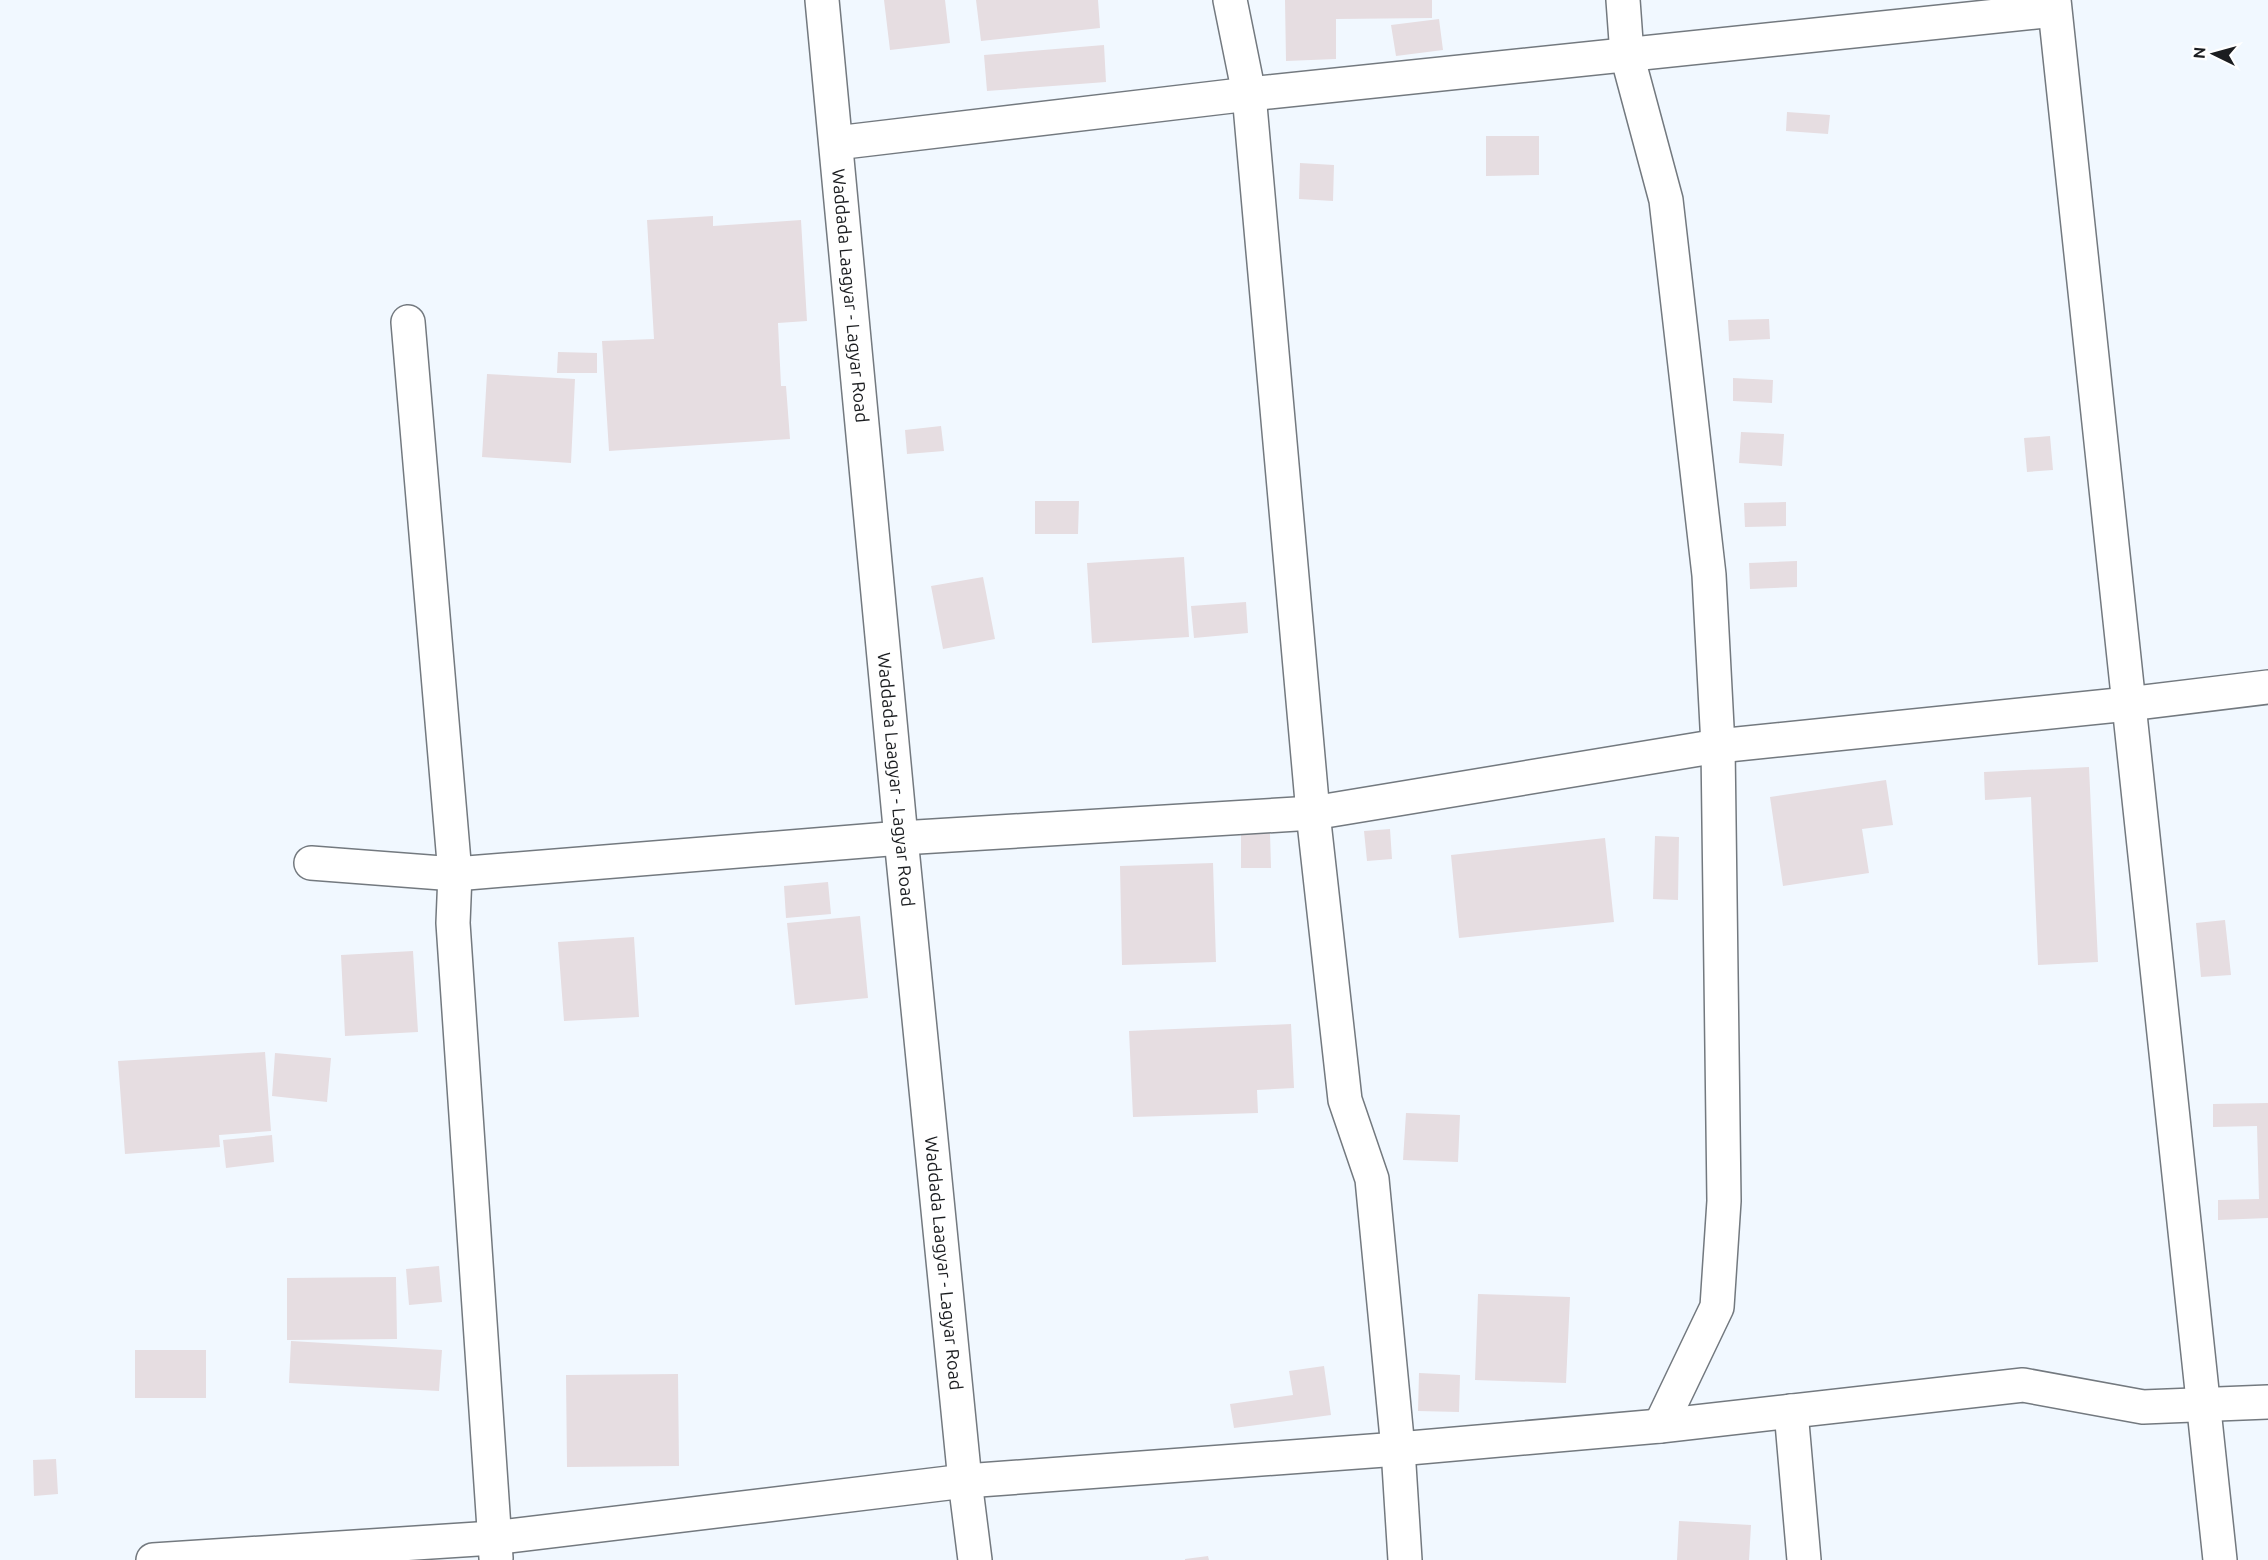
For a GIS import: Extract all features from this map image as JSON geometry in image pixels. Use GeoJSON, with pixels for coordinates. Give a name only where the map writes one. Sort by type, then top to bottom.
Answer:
{"type":"FeatureCollection","features":[{"type":"Feature","properties":{"kind":"street","name":"Waddada Laagyar - Lagyar Road"},"geometry":{"type":"LineString","coordinates":[[822,0],[901,838],[965,1481],[975,1560]]}},
{"type":"Feature","properties":{"kind":"street"},"geometry":{"type":"LineString","coordinates":[[1230,0],[1249,94],[1313,813],[1345,1100],[1372,1179],[1398,1449],[1405,1560]]}},
{"type":"Feature","properties":{"kind":"street"},"geometry":{"type":"LineString","coordinates":[[1623,0],[1627,55],[1666,200],[1709,575],[1718,746],[1724,1200],[1717,1307],[1660,1425]]}},
{"type":"Feature","properties":{"kind":"street"},"geometry":{"type":"LineString","coordinates":[[836,143],[1249,94],[1627,55],[2054,5],[2220,1560]]}},
{"type":"Feature","properties":{"kind":"street"},"geometry":{"type":"LineString","coordinates":[[408,322],[454,874],[453,923],[494,1549]]}},
{"type":"Feature","properties":{"kind":"street"},"geometry":{"type":"LineString","coordinates":[[311,863],[454,874],[901,838],[1313,813],[1718,746],[2128,704],[2268,687]]}},
{"type":"Feature","properties":{"kind":"street"},"geometry":{"type":"LineString","coordinates":[[153,1560],[494,1549],[965,1481],[1398,1449],[1660,1425],[2023,1385],[2143,1407],[2268,1402]]}},
{"type":"Feature","properties":{"kind":"street"},"geometry":{"type":"LineString","coordinates":[[1791,1411],[1804,1560]]}},
{"type":"Feature","properties":{"kind":"building"},"geometry":{"type":"Polygon","coordinates":[[[884,0],[945,0],[950,43],[890,50],[884,0]]]}},
{"type":"Feature","properties":{"kind":"building"},"geometry":{"type":"Polygon","coordinates":[[[976,0],[1098,0],[1100,28],[981,41],[976,0]]]}},
{"type":"Feature","properties":{"kind":"building"},"geometry":{"type":"Polygon","coordinates":[[[1285,0],[1432,0],[1432,18],[1336,19],[1336,59],[1286,61],[1285,0]]]}},
{"type":"Feature","properties":{"kind":"building"},"geometry":{"type":"Polygon","coordinates":[[[1439,19],[1443,50],[1396,56],[1391,25],[1439,19]]]}},
{"type":"Feature","properties":{"kind":"building"},"geometry":{"type":"Polygon","coordinates":[[[1104,45],[1106,82],[987,91],[984,55],[1104,45]]]}},
{"type":"Feature","properties":{"kind":"building"},"geometry":{"type":"Polygon","coordinates":[[[1787,112],[1830,115],[1828,134],[1786,131],[1787,112]]]}},
{"type":"Feature","properties":{"kind":"building"},"geometry":{"type":"Polygon","coordinates":[[[1486,136],[1539,136],[1539,175],[1486,176],[1486,136]]]}},
{"type":"Feature","properties":{"kind":"building"},"geometry":{"type":"Polygon","coordinates":[[[1300,163],[1334,165],[1333,201],[1299,199],[1300,163]]]}},
{"type":"Feature","properties":{"kind":"building"},"geometry":{"type":"Polygon","coordinates":[[[713,216],[713,226],[801,220],[807,321],[778,323],[781,386],[786,386],[790,439],[609,451],[602,341],[654,339],[647,220],[713,216]]]}},
{"type":"Feature","properties":{"kind":"building"},"geometry":{"type":"Polygon","coordinates":[[[1769,319],[1770,339],[1729,341],[1728,320],[1769,319]]]}},
{"type":"Feature","properties":{"kind":"building"},"geometry":{"type":"Polygon","coordinates":[[[558,352],[597,353],[597,373],[557,373],[558,352]]]}},
{"type":"Feature","properties":{"kind":"building"},"geometry":{"type":"Polygon","coordinates":[[[487,374],[575,379],[571,463],[482,457],[487,374]]]}},
{"type":"Feature","properties":{"kind":"building"},"geometry":{"type":"Polygon","coordinates":[[[1733,378],[1773,380],[1772,403],[1733,401],[1733,378]]]}},
{"type":"Feature","properties":{"kind":"building"},"geometry":{"type":"Polygon","coordinates":[[[941,426],[944,451],[907,454],[905,430],[941,426]]]}},
{"type":"Feature","properties":{"kind":"building"},"geometry":{"type":"Polygon","coordinates":[[[1741,432],[1784,434],[1782,466],[1739,463],[1741,432]]]}},
{"type":"Feature","properties":{"kind":"building"},"geometry":{"type":"Polygon","coordinates":[[[2050,436],[2053,470],[2027,472],[2024,438],[2050,436]]]}},
{"type":"Feature","properties":{"kind":"building"},"geometry":{"type":"Polygon","coordinates":[[[1035,501],[1079,501],[1078,534],[1035,534],[1035,501]]]}},
{"type":"Feature","properties":{"kind":"building"},"geometry":{"type":"Polygon","coordinates":[[[1786,502],[1786,526],[1745,527],[1744,503],[1786,502]]]}},
{"type":"Feature","properties":{"kind":"building"},"geometry":{"type":"Polygon","coordinates":[[[1184,557],[1189,637],[1092,643],[1087,563],[1184,557]]]}},
{"type":"Feature","properties":{"kind":"building"},"geometry":{"type":"Polygon","coordinates":[[[1797,561],[1797,587],[1750,589],[1749,563],[1797,561]]]}},
{"type":"Feature","properties":{"kind":"building"},"geometry":{"type":"Polygon","coordinates":[[[983,577],[995,639],[943,649],[931,586],[983,577]]]}},
{"type":"Feature","properties":{"kind":"building"},"geometry":{"type":"Polygon","coordinates":[[[1246,602],[1248,633],[1194,638],[1191,606],[1246,602]]]}},
{"type":"Feature","properties":{"kind":"building"},"geometry":{"type":"Polygon","coordinates":[[[2089,767],[2098,962],[2038,965],[2031,797],[1985,800],[1984,772],[2089,767]]]}},
{"type":"Feature","properties":{"kind":"building"},"geometry":{"type":"Polygon","coordinates":[[[1886,780],[1893,825],[1862,829],[1869,873],[1783,886],[1770,797],[1886,780]]]}},
{"type":"Feature","properties":{"kind":"building"},"geometry":{"type":"Polygon","coordinates":[[[1390,829],[1392,859],[1367,861],[1364,831],[1390,829]]]}},
{"type":"Feature","properties":{"kind":"building"},"geometry":{"type":"Polygon","coordinates":[[[1241,833],[1270,833],[1271,868],[1241,868],[1241,833]]]}},
{"type":"Feature","properties":{"kind":"building"},"geometry":{"type":"Polygon","coordinates":[[[1655,836],[1679,837],[1678,900],[1653,899],[1655,836]]]}},
{"type":"Feature","properties":{"kind":"building"},"geometry":{"type":"Polygon","coordinates":[[[1605,838],[1614,922],[1459,938],[1451,855],[1605,838]]]}},
{"type":"Feature","properties":{"kind":"building"},"geometry":{"type":"Polygon","coordinates":[[[1213,863],[1216,962],[1122,965],[1120,866],[1213,863]]]}},
{"type":"Feature","properties":{"kind":"building"},"geometry":{"type":"Polygon","coordinates":[[[828,882],[831,914],[786,918],[784,886],[828,882]]]}},
{"type":"Feature","properties":{"kind":"building"},"geometry":{"type":"Polygon","coordinates":[[[860,916],[868,998],[795,1005],[787,923],[860,916]]]}},
{"type":"Feature","properties":{"kind":"building"},"geometry":{"type":"Polygon","coordinates":[[[2225,920],[2231,975],[2201,977],[2196,923],[2225,920]]]}},
{"type":"Feature","properties":{"kind":"building"},"geometry":{"type":"Polygon","coordinates":[[[634,937],[639,1017],[564,1021],[558,942],[634,937]]]}},
{"type":"Feature","properties":{"kind":"building"},"geometry":{"type":"Polygon","coordinates":[[[413,951],[418,1032],[345,1036],[341,955],[413,951]]]}},
{"type":"Feature","properties":{"kind":"building"},"geometry":{"type":"Polygon","coordinates":[[[1291,1024],[1294,1088],[1257,1090],[1258,1113],[1133,1117],[1129,1031],[1291,1024]]]}},
{"type":"Feature","properties":{"kind":"building"},"geometry":{"type":"Polygon","coordinates":[[[265,1052],[271,1131],[219,1135],[220,1147],[125,1154],[118,1061],[265,1052]]]}},
{"type":"Feature","properties":{"kind":"building"},"geometry":{"type":"Polygon","coordinates":[[[275,1053],[331,1058],[327,1102],[272,1096],[275,1053]]]}},
{"type":"Feature","properties":{"kind":"building"},"geometry":{"type":"Polygon","coordinates":[[[2268,1103],[2268,1218],[2218,1220],[2218,1200],[2259,1199],[2257,1126],[2213,1127],[2213,1104],[2268,1103]]]}},
{"type":"Feature","properties":{"kind":"building"},"geometry":{"type":"Polygon","coordinates":[[[1406,1113],[1460,1115],[1458,1162],[1403,1160],[1406,1113]]]}},
{"type":"Feature","properties":{"kind":"building"},"geometry":{"type":"Polygon","coordinates":[[[272,1135],[274,1162],[226,1168],[223,1140],[272,1135]]]}},
{"type":"Feature","properties":{"kind":"building"},"geometry":{"type":"Polygon","coordinates":[[[439,1266],[442,1302],[409,1305],[406,1269],[439,1266]]]}},
{"type":"Feature","properties":{"kind":"building"},"geometry":{"type":"Polygon","coordinates":[[[396,1277],[397,1339],[287,1340],[287,1278],[396,1277]]]}},
{"type":"Feature","properties":{"kind":"building"},"geometry":{"type":"Polygon","coordinates":[[[1478,1294],[1570,1297],[1566,1383],[1475,1380],[1478,1294]]]}},
{"type":"Feature","properties":{"kind":"building"},"geometry":{"type":"Polygon","coordinates":[[[291,1341],[442,1350],[439,1391],[289,1383],[291,1341]]]}},
{"type":"Feature","properties":{"kind":"building"},"geometry":{"type":"Polygon","coordinates":[[[135,1350],[206,1350],[206,1398],[135,1398],[135,1350]]]}},
{"type":"Feature","properties":{"kind":"building"},"geometry":{"type":"Polygon","coordinates":[[[1324,1366],[1331,1415],[1234,1428],[1230,1404],[1293,1395],[1289,1371],[1324,1366]]]}},
{"type":"Feature","properties":{"kind":"building"},"geometry":{"type":"Polygon","coordinates":[[[1419,1373],[1460,1375],[1459,1412],[1418,1411],[1419,1373]]]}},
{"type":"Feature","properties":{"kind":"building"},"geometry":{"type":"Polygon","coordinates":[[[678,1374],[679,1466],[567,1467],[566,1375],[678,1374]]]}},
{"type":"Feature","properties":{"kind":"building"},"geometry":{"type":"Polygon","coordinates":[[[56,1459],[58,1494],[34,1496],[33,1460],[56,1459]]]}},
{"type":"Feature","properties":{"kind":"building"},"geometry":{"type":"Polygon","coordinates":[[[1679,1521],[1751,1525],[1749,1560],[1677,1560],[1679,1521]]]}},
{"type":"Feature","properties":{"kind":"building"},"geometry":{"type":"Polygon","coordinates":[[[1208,1556],[1209,1560],[1185,1560],[1185,1559],[1208,1556]]]}}]}
